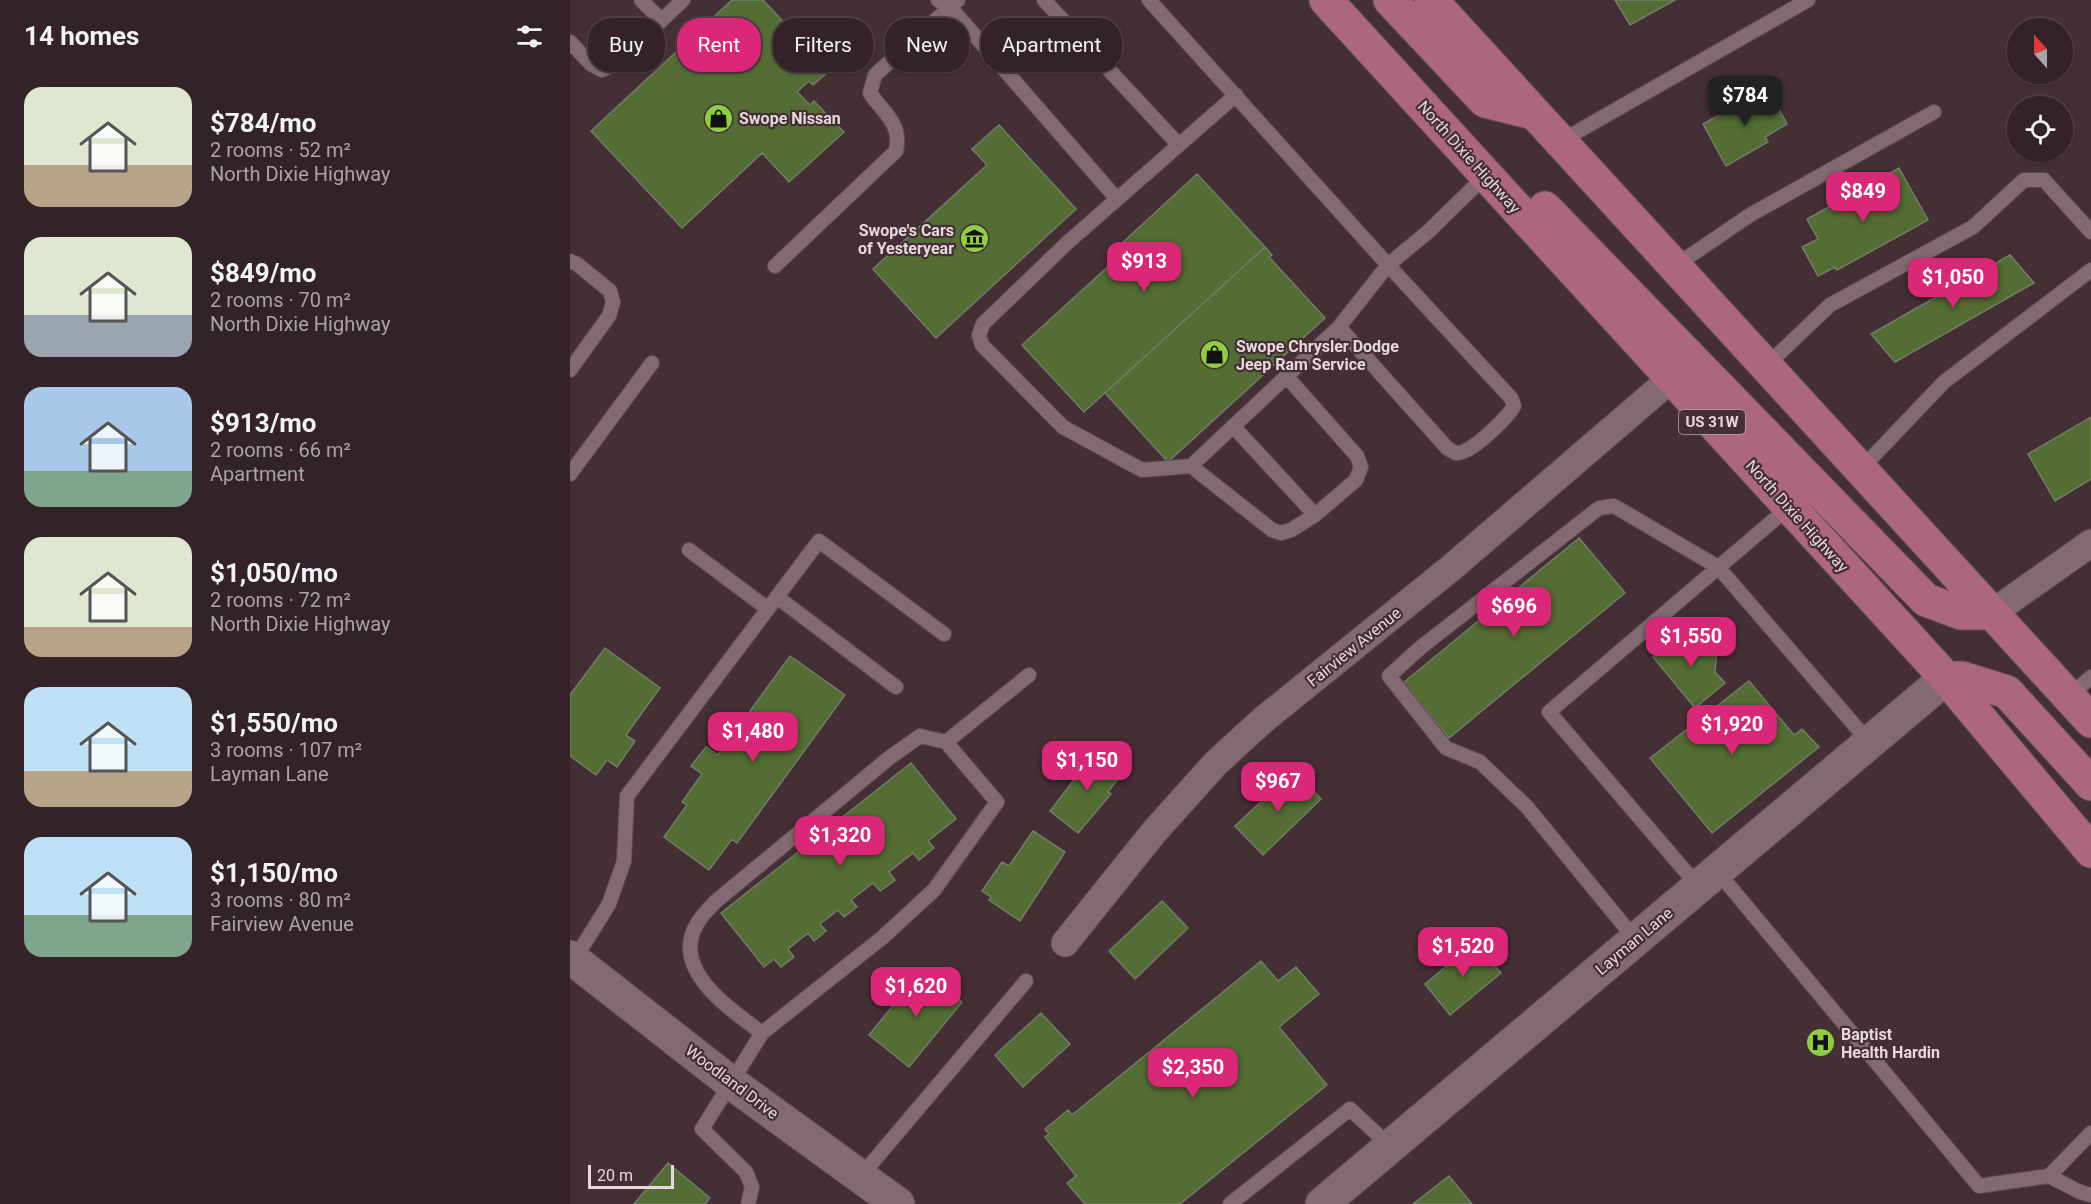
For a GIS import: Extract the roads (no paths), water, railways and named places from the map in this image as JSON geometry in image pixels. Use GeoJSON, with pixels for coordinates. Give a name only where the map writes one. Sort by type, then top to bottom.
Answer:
{"type":"FeatureCollection","features":[{"type":"Feature","properties":{"kind":"main road","name":"North Dixie Highway"},"geometry":{"type":"LineString","coordinates":[[1326,0],[1946,678],[2091,851]]}},
{"type":"Feature","properties":{"kind":"main road"},"geometry":{"type":"LineString","coordinates":[[1390,0],[1485,101],[1533,113]]}},
{"type":"Feature","properties":{"kind":"main road"},"geometry":{"type":"LineString","coordinates":[[1431,0],[1992,613],[2080,686],[2091,721]]}},
{"type":"Feature","properties":{"kind":"main road"},"geometry":{"type":"LineString","coordinates":[[1400,80],[1431,91],[1926,600],[1961,613],[1992,613]]}},
{"type":"Feature","properties":{"kind":"main road"},"geometry":{"type":"LineString","coordinates":[[1946,678],[1962,678],[2007,692],[2091,784]]}},
{"type":"Feature","properties":{"kind":"street","name":"Fairview Avenue"},"geometry":{"type":"LineString","coordinates":[[1065,943],[1154,832],[1224,756],[1263,720],[1451,568],[1672,378]]}},
{"type":"Feature","properties":{"kind":"street"},"geometry":{"type":"LineString","coordinates":[[1992,613],[2091,543]]}},
{"type":"Feature","properties":{"kind":"street","name":"Layman Lane"},"geometry":{"type":"LineString","coordinates":[[1322,1204],[1946,678]]}},
{"type":"Feature","properties":{"kind":"street","name":"Woodland Drive"},"geometry":{"type":"LineString","coordinates":[[572,958],[877,1194]]}},
{"type":"Feature","properties":{"kind":"lane"},"geometry":{"type":"LineString","coordinates":[[641,0],[659,18]]}},
{"type":"Feature","properties":{"kind":"lane"},"geometry":{"type":"LineString","coordinates":[[663,18],[683,0]]}},
{"type":"Feature","properties":{"kind":"lane"},"geometry":{"type":"LineString","coordinates":[[1044,0],[1178,144]]}},
{"type":"Feature","properties":{"kind":"lane"},"geometry":{"type":"LineString","coordinates":[[1149,0],[1511,398],[1514,406],[1509,414],[1468,451],[1456,453],[1447,448],[1339,327]]}},
{"type":"Feature","properties":{"kind":"lane"},"geometry":{"type":"LineString","coordinates":[[1559,142],[1808,0]]}},
{"type":"Feature","properties":{"kind":"lane"},"geometry":{"type":"LineString","coordinates":[[775,266],[896,151],[899,136],[893,123],[870,93],[875,75],[949,2],[1116,198]]}},
{"type":"Feature","properties":{"kind":"lane"},"geometry":{"type":"LineString","coordinates":[[570,42],[588,61]]}},
{"type":"Feature","properties":{"kind":"lane"},"geometry":{"type":"LineString","coordinates":[[1236,95],[1116,198],[983,324],[979,335],[982,345],[1063,428],[1142,470],[1191,466],[1339,327],[1388,265],[1429,231],[1486,175]]}},
{"type":"Feature","properties":{"kind":"lane"},"geometry":{"type":"LineString","coordinates":[[1675,266],[1750,215],[1934,112]]}},
{"type":"Feature","properties":{"kind":"lane"},"geometry":{"type":"LineString","coordinates":[[1766,366],[1830,305],[1973,227],[2024,180],[2044,180],[2091,232]]}},
{"type":"Feature","properties":{"kind":"lane"},"geometry":{"type":"LineString","coordinates":[[570,261],[610,291],[613,302],[609,316],[570,369]]}},
{"type":"Feature","properties":{"kind":"lane"},"geometry":{"type":"LineString","coordinates":[[1861,469],[1944,382],[2091,270]]}},
{"type":"Feature","properties":{"kind":"lane"},"geometry":{"type":"LineString","coordinates":[[570,474],[652,363]]}},
{"type":"Feature","properties":{"kind":"lane"},"geometry":{"type":"LineString","coordinates":[[1191,466],[1272,530],[1281,533],[1291,530],[1315,515],[1356,480],[1361,467],[1357,456],[1287,377]]}},
{"type":"Feature","properties":{"kind":"lane"},"geometry":{"type":"LineString","coordinates":[[1233,426],[1315,515]]}},
{"type":"Feature","properties":{"kind":"lane"},"geometry":{"type":"LineString","coordinates":[[1635,939],[1527,807],[1480,762],[1446,748],[1389,676],[1420,648],[1599,507],[1614,506],[1718,567],[1869,742]]}},
{"type":"Feature","properties":{"kind":"lane"},"geometry":{"type":"LineString","coordinates":[[1789,507],[1549,712],[1708,878],[1979,1186],[2049,1176],[2080,1192],[2091,1195]]}},
{"type":"Feature","properties":{"kind":"lane"},"geometry":{"type":"LineString","coordinates":[[572,958],[609,904],[624,861],[627,796],[819,542],[944,634]]}},
{"type":"Feature","properties":{"kind":"lane"},"geometry":{"type":"LineString","coordinates":[[689,550],[768,609]]}},
{"type":"Feature","properties":{"kind":"lane"},"geometry":{"type":"LineString","coordinates":[[777,597],[896,687]]}},
{"type":"Feature","properties":{"kind":"lane"},"geometry":{"type":"LineString","coordinates":[[946,742],[1029,675]]}},
{"type":"Feature","properties":{"kind":"lane"},"geometry":{"type":"LineString","coordinates":[[748,1204],[753,1186],[746,1172],[702,1129],[762,1033],[883,938],[934,890],[997,802],[946,742],[920,736],[889,758],[715,902],[696,925],[690,946],[698,975],[710,993],[762,1033]]}},
{"type":"Feature","properties":{"kind":"lane"},"geometry":{"type":"LineString","coordinates":[[877,1194],[1026,981]]}},
{"type":"Feature","properties":{"kind":"lane"},"geometry":{"type":"LineString","coordinates":[[1230,1204],[1350,1109],[1390,1146]]}},
{"type":"Feature","properties":{"kind":"lane"},"geometry":{"type":"LineString","coordinates":[[2049,1176],[2091,1133]]}},
{"type":"Feature","properties":{"kind":"place","name":"Swope Nissan"},"geometry":{"type":"Point","coordinates":[718,118]}},
{"type":"Feature","properties":{"kind":"place","name":"Swope's Cars of Yesteryear"},"geometry":{"type":"Point","coordinates":[975,239]}},
{"type":"Feature","properties":{"kind":"place","name":"Swope Chrysler Dodge Jeep Ram Service"},"geometry":{"type":"Point","coordinates":[1215,355]}},
{"type":"Feature","properties":{"kind":"place","name":"Baptist Health Hardin"},"geometry":{"type":"Point","coordinates":[1820,1043]}}]}
